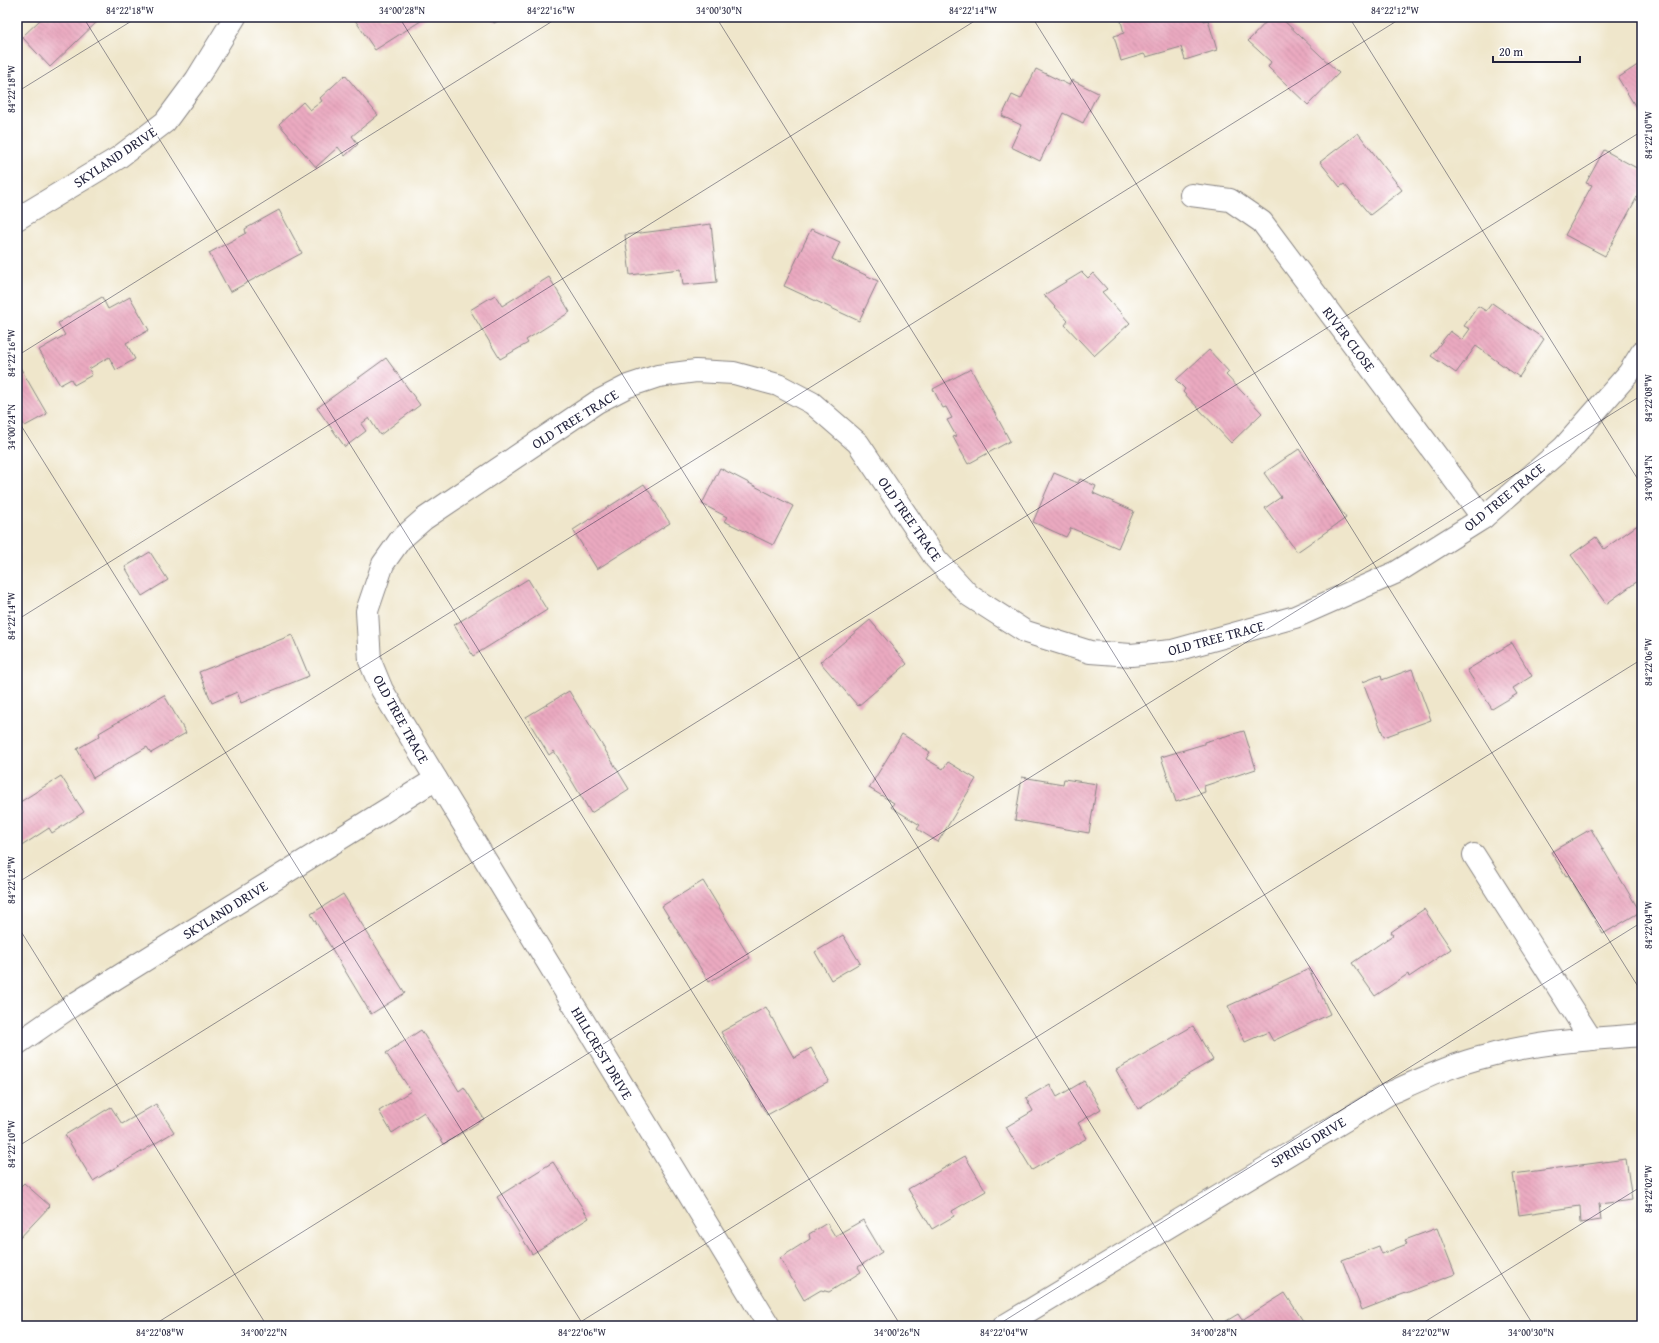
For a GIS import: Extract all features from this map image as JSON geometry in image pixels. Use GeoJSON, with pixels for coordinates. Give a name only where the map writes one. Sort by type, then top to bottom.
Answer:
{"type":"FeatureCollection","features":[{"type":"Feature","properties":{"kind":"street","name":"SKYLAND DRIVE"},"geometry":{"type":"LineString","coordinates":[[17,219],[118,158],[165,122],[196,80],[235,17]]}},
{"type":"Feature","properties":{"kind":"street","name":"RIVER CLOSE"},"geometry":{"type":"LineString","coordinates":[[1191,195],[1230,200],[1262,222],[1482,518]]}},
{"type":"Feature","properties":{"kind":"street","name":"OLD TREE TRACE"},"geometry":{"type":"LineString","coordinates":[[436,779],[382,690],[370,661],[367,611],[382,564],[400,540],[430,515],[597,402],[628,386],[658,376],[696,371],[734,373],[778,385],[812,403],[858,443],[936,559],[970,596],[1026,632],[1090,652],[1131,656],[1172,651],[1295,617],[1397,572],[1482,518],[1564,447],[1629,373],[1642,352]]}},
{"type":"Feature","properties":{"kind":"street","name":"SKYLAND DRIVE"},"geometry":{"type":"LineString","coordinates":[[17,1044],[76,1003],[436,779]]}},
{"type":"Feature","properties":{"kind":"street","name":"HILLCREST DRIVE"},"geometry":{"type":"LineString","coordinates":[[436,779],[769,1326]]}},
{"type":"Feature","properties":{"kind":"street"},"geometry":{"type":"LineString","coordinates":[[1474,855],[1591,1039]]}},
{"type":"Feature","properties":{"kind":"street","name":"SPRING DRIVE"},"geometry":{"type":"LineString","coordinates":[[1004,1326],[1390,1093],[1438,1072],[1487,1056],[1538,1045],[1642,1035]]}},
{"type":"Feature","properties":{"kind":"building"},"geometry":{"type":"Polygon","coordinates":[[[39,17],[98,17],[100,19],[50,67],[22,37],[41,19],[39,17]]]}},
{"type":"Feature","properties":{"kind":"building"},"geometry":{"type":"Polygon","coordinates":[[[353,17],[427,17],[375,50],[353,17]]]}},
{"type":"Feature","properties":{"kind":"building"},"geometry":{"type":"Polygon","coordinates":[[[491,17],[506,17],[494,23],[491,17]]]}},
{"type":"Feature","properties":{"kind":"building"},"geometry":{"type":"Polygon","coordinates":[[[1132,17],[1202,17],[1204,21],[1208,20],[1217,50],[1185,60],[1181,47],[1146,57],[1144,54],[1121,61],[1114,36],[1124,33],[1121,21],[1132,17]]]}},
{"type":"Feature","properties":{"kind":"building"},"geometry":{"type":"Polygon","coordinates":[[[1271,17],[1280,17],[1339,73],[1308,105],[1268,67],[1271,62],[1248,41],[1271,17]]]}},
{"type":"Feature","properties":{"kind":"building"},"geometry":{"type":"Polygon","coordinates":[[[1642,62],[1642,117],[1618,78],[1642,62]]]}},
{"type":"Feature","properties":{"kind":"building"},"geometry":{"type":"Polygon","coordinates":[[[1036,69],[1069,85],[1072,80],[1098,93],[1083,123],[1063,113],[1040,161],[1011,147],[1021,125],[1002,116],[1012,95],[1021,99],[1036,69]]]}},
{"type":"Feature","properties":{"kind":"building"},"geometry":{"type":"Polygon","coordinates":[[[345,75],[378,115],[352,136],[358,144],[345,156],[338,147],[316,167],[279,124],[303,102],[310,110],[322,101],[320,98],[345,75]]]}},
{"type":"Feature","properties":{"kind":"building"},"geometry":{"type":"Polygon","coordinates":[[[1358,133],[1402,190],[1370,215],[1344,184],[1340,187],[1320,162],[1358,133]]]}},
{"type":"Feature","properties":{"kind":"building"},"geometry":{"type":"Polygon","coordinates":[[[1604,150],[1642,171],[1642,188],[1605,256],[1565,235],[1592,185],[1586,183],[1604,150]]]}},
{"type":"Feature","properties":{"kind":"building"},"geometry":{"type":"Polygon","coordinates":[[[279,210],[302,253],[230,292],[209,253],[246,233],[245,229],[279,210]]]}},
{"type":"Feature","properties":{"kind":"building"},"geometry":{"type":"Polygon","coordinates":[[[711,224],[717,282],[683,285],[681,269],[630,275],[625,235],[711,224]]]}},
{"type":"Feature","properties":{"kind":"building"},"geometry":{"type":"Polygon","coordinates":[[[811,229],[840,242],[832,259],[878,281],[859,321],[784,286],[811,229]]]}},
{"type":"Feature","properties":{"kind":"building"},"geometry":{"type":"Polygon","coordinates":[[[1082,272],[1088,278],[1093,273],[1107,289],[1102,292],[1130,323],[1094,356],[1065,325],[1068,321],[1044,295],[1082,272]]]}},
{"type":"Feature","properties":{"kind":"building"},"geometry":{"type":"Polygon","coordinates":[[[549,277],[570,312],[526,340],[528,343],[500,359],[470,310],[495,295],[502,306],[549,277]]]}},
{"type":"Feature","properties":{"kind":"building"},"geometry":{"type":"Polygon","coordinates":[[[102,297],[108,309],[130,297],[149,330],[126,343],[135,359],[116,370],[109,357],[89,369],[92,375],[74,385],[71,379],[60,385],[39,350],[65,335],[58,323],[102,297]]]}},
{"type":"Feature","properties":{"kind":"building"},"geometry":{"type":"Polygon","coordinates":[[[1492,303],[1544,339],[1519,377],[1476,346],[1456,373],[1431,356],[1450,331],[1462,340],[1470,329],[1464,326],[1478,306],[1486,311],[1492,303]]]}},
{"type":"Feature","properties":{"kind":"building"},"geometry":{"type":"Polygon","coordinates":[[[1209,350],[1229,372],[1226,375],[1262,413],[1231,443],[1183,392],[1185,389],[1176,380],[1209,350]]]}},
{"type":"Feature","properties":{"kind":"building"},"geometry":{"type":"Polygon","coordinates":[[[386,358],[420,405],[380,435],[369,418],[361,424],[366,431],[345,447],[317,408],[386,358]]]}},
{"type":"Feature","properties":{"kind":"building"},"geometry":{"type":"Polygon","coordinates":[[[17,362],[47,414],[25,426],[19,418],[17,419],[17,362]]]}},
{"type":"Feature","properties":{"kind":"building"},"geometry":{"type":"Polygon","coordinates":[[[971,369],[1010,441],[968,464],[953,437],[956,436],[947,420],[952,418],[946,407],[943,408],[933,389],[971,369]]]}},
{"type":"Feature","properties":{"kind":"building"},"geometry":{"type":"Polygon","coordinates":[[[1299,449],[1346,518],[1297,552],[1265,508],[1281,497],[1264,473],[1299,449]]]}},
{"type":"Feature","properties":{"kind":"building"},"geometry":{"type":"Polygon","coordinates":[[[720,468],[793,506],[773,545],[724,521],[727,517],[702,504],[720,468]]]}},
{"type":"Feature","properties":{"kind":"building"},"geometry":{"type":"Polygon","coordinates":[[[1054,473],[1078,483],[1080,479],[1096,486],[1093,493],[1134,511],[1118,548],[1071,528],[1066,537],[1033,522],[1054,473]]]}},
{"type":"Feature","properties":{"kind":"building"},"geometry":{"type":"Polygon","coordinates":[[[644,484],[670,523],[597,569],[573,530],[644,484]]]}},
{"type":"Feature","properties":{"kind":"building"},"geometry":{"type":"Polygon","coordinates":[[[1639,524],[1642,527],[1642,578],[1606,604],[1571,555],[1596,537],[1604,549],[1639,524]]]}},
{"type":"Feature","properties":{"kind":"building"},"geometry":{"type":"Polygon","coordinates":[[[150,552],[168,580],[142,596],[125,567],[150,552]]]}},
{"type":"Feature","properties":{"kind":"building"},"geometry":{"type":"Polygon","coordinates":[[[528,579],[547,610],[473,656],[454,625],[528,579]]]}},
{"type":"Feature","properties":{"kind":"building"},"geometry":{"type":"Polygon","coordinates":[[[870,620],[907,664],[858,706],[820,662],[870,620]]]}},
{"type":"Feature","properties":{"kind":"building"},"geometry":{"type":"Polygon","coordinates":[[[292,635],[309,676],[241,703],[237,692],[212,703],[199,672],[292,635]]]}},
{"type":"Feature","properties":{"kind":"building"},"geometry":{"type":"Polygon","coordinates":[[[1512,643],[1532,676],[1513,688],[1517,694],[1492,709],[1467,670],[1512,643]]]}},
{"type":"Feature","properties":{"kind":"building"},"geometry":{"type":"Polygon","coordinates":[[[1412,669],[1431,720],[1384,737],[1363,682],[1381,675],[1382,680],[1412,669]]]}},
{"type":"Feature","properties":{"kind":"building"},"geometry":{"type":"Polygon","coordinates":[[[569,691],[629,789],[591,813],[554,751],[549,755],[526,717],[569,691]]]}},
{"type":"Feature","properties":{"kind":"building"},"geometry":{"type":"Polygon","coordinates":[[[164,695],[186,733],[151,753],[147,747],[93,778],[77,749],[100,736],[99,733],[164,695]]]}},
{"type":"Feature","properties":{"kind":"building"},"geometry":{"type":"Polygon","coordinates":[[[1244,731],[1256,769],[1204,786],[1205,792],[1176,802],[1161,757],[1204,744],[1204,742],[1244,731]]]}},
{"type":"Feature","properties":{"kind":"building"},"geometry":{"type":"Polygon","coordinates":[[[902,734],[930,752],[926,759],[943,769],[948,762],[976,779],[938,842],[917,829],[920,825],[891,807],[894,803],[869,788],[902,734]]]}},
{"type":"Feature","properties":{"kind":"building"},"geometry":{"type":"Polygon","coordinates":[[[61,776],[84,812],[52,833],[49,828],[17,849],[17,804],[61,776]]]}},
{"type":"Feature","properties":{"kind":"building"},"geometry":{"type":"Polygon","coordinates":[[[1022,777],[1063,784],[1064,779],[1097,784],[1089,833],[1015,820],[1022,777]]]}},
{"type":"Feature","properties":{"kind":"building"},"geometry":{"type":"Polygon","coordinates":[[[1591,829],[1640,912],[1603,934],[1568,875],[1566,876],[1551,852],[1591,829]]]}},
{"type":"Feature","properties":{"kind":"building"},"geometry":{"type":"Polygon","coordinates":[[[703,881],[750,958],[709,982],[662,906],[703,881]]]}},
{"type":"Feature","properties":{"kind":"building"},"geometry":{"type":"Polygon","coordinates":[[[343,894],[405,993],[371,1014],[311,914],[343,894]]]}},
{"type":"Feature","properties":{"kind":"building"},"geometry":{"type":"Polygon","coordinates":[[[1424,909],[1451,949],[1409,977],[1408,974],[1375,996],[1352,963],[1393,935],[1391,932],[1424,909]]]}},
{"type":"Feature","properties":{"kind":"building"},"geometry":{"type":"Polygon","coordinates":[[[843,935],[860,963],[831,980],[815,952],[843,935]]]}},
{"type":"Feature","properties":{"kind":"building"},"geometry":{"type":"Polygon","coordinates":[[[1309,969],[1330,1014],[1273,1041],[1268,1032],[1245,1042],[1228,1006],[1309,969]]]}},
{"type":"Feature","properties":{"kind":"building"},"geometry":{"type":"Polygon","coordinates":[[[766,1007],[794,1058],[811,1048],[829,1081],[767,1115],[721,1032],[766,1007]]]}},
{"type":"Feature","properties":{"kind":"building"},"geometry":{"type":"Polygon","coordinates":[[[1193,1026],[1213,1060],[1189,1074],[1138,1109],[1116,1070],[1193,1026]]]}},
{"type":"Feature","properties":{"kind":"building"},"geometry":{"type":"Polygon","coordinates":[[[421,1030],[459,1091],[464,1087],[484,1119],[444,1144],[424,1112],[392,1133],[379,1111],[411,1091],[386,1053],[421,1030]]]}},
{"type":"Feature","properties":{"kind":"building"},"geometry":{"type":"Polygon","coordinates":[[[1084,1081],[1101,1109],[1078,1123],[1087,1138],[1032,1170],[1006,1127],[1033,1111],[1026,1098],[1050,1084],[1057,1097],[1084,1081]]]}},
{"type":"Feature","properties":{"kind":"building"},"geometry":{"type":"Polygon","coordinates":[[[156,1104],[174,1132],[93,1181],[65,1135],[111,1107],[122,1124],[156,1104]]]}},
{"type":"Feature","properties":{"kind":"building"},"geometry":{"type":"Polygon","coordinates":[[[965,1156],[986,1191],[952,1211],[954,1216],[932,1229],[908,1189],[965,1156]]]}},
{"type":"Feature","properties":{"kind":"building"},"geometry":{"type":"Polygon","coordinates":[[[1626,1159],[1632,1200],[1599,1204],[1601,1220],[1581,1223],[1580,1206],[1519,1215],[1513,1174],[1626,1159]]]}},
{"type":"Feature","properties":{"kind":"building"},"geometry":{"type":"Polygon","coordinates":[[[553,1162],[589,1218],[532,1254],[497,1197],[553,1162]]]}},
{"type":"Feature","properties":{"kind":"building"},"geometry":{"type":"Polygon","coordinates":[[[24,1183],[50,1206],[17,1241],[17,1190],[24,1183]]]}},
{"type":"Feature","properties":{"kind":"building"},"geometry":{"type":"Polygon","coordinates":[[[863,1220],[882,1252],[858,1267],[861,1272],[829,1292],[821,1290],[804,1300],[780,1258],[810,1239],[809,1234],[827,1223],[835,1236],[863,1220]]]}},
{"type":"Feature","properties":{"kind":"building"},"geometry":{"type":"Polygon","coordinates":[[[1437,1228],[1455,1274],[1362,1310],[1342,1260],[1379,1246],[1382,1254],[1407,1244],[1405,1240],[1437,1228]]]}},
{"type":"Feature","properties":{"kind":"building"},"geometry":{"type":"Polygon","coordinates":[[[1285,1293],[1303,1321],[1296,1326],[1218,1326],[1238,1314],[1242,1320],[1285,1293]]]}}]}
